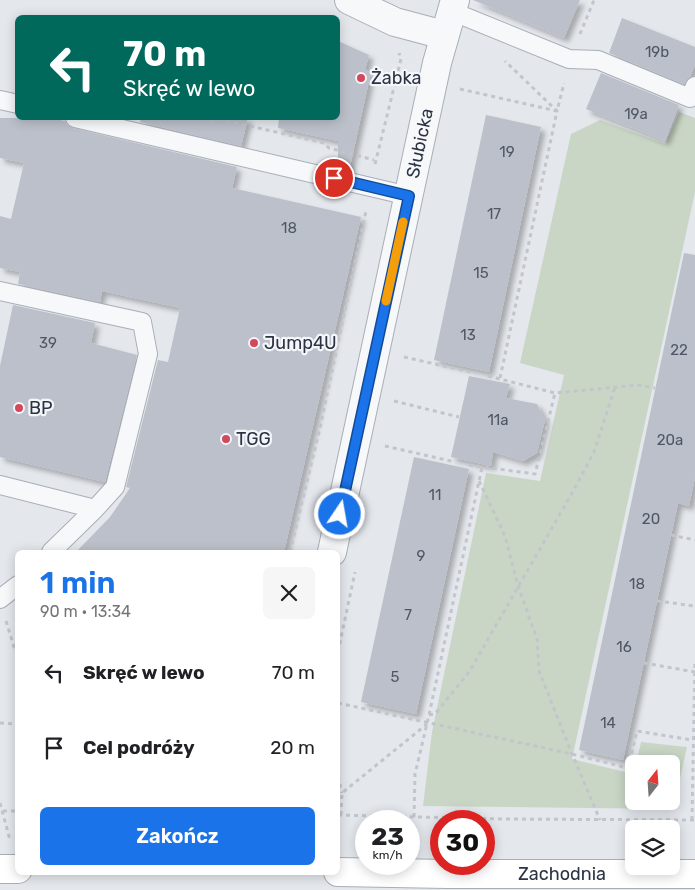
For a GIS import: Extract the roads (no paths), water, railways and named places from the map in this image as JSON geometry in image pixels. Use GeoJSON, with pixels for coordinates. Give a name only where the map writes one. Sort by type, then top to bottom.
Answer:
{"type":"FeatureCollection","features":[{"type":"Feature","properties":{"kind":"street"},"geometry":{"type":"LineString","coordinates":[[349,0],[394,22],[450,15]]}},
{"type":"Feature","properties":{"kind":"street","name":"Słubicka"},"geometry":{"type":"LineString","coordinates":[[332,550],[450,15]]}},
{"type":"Feature","properties":{"kind":"street"},"geometry":{"type":"LineString","coordinates":[[0,869],[15,869]]}},
{"type":"Feature","properties":{"kind":"street","name":"Zachodnia"},"geometry":{"type":"LineString","coordinates":[[340,872],[695,874]]}},
{"type":"Feature","properties":{"kind":"lane"},"geometry":{"type":"LineString","coordinates":[[450,15],[569,59],[598,60],[690,98],[695,86]]}},
{"type":"Feature","properties":{"kind":"lane"},"geometry":{"type":"LineString","coordinates":[[0,100],[15,103]]}},
{"type":"Feature","properties":{"kind":"lane"},"geometry":{"type":"LineString","coordinates":[[83,120],[409,196]]}},
{"type":"Feature","properties":{"kind":"lane"},"geometry":{"type":"LineString","coordinates":[[0,291],[142,322],[148,354],[116,487],[53,550]]}},
{"type":"Feature","properties":{"kind":"lane"},"geometry":{"type":"LineString","coordinates":[[0,485],[95,509]]}},
{"type":"Feature","properties":{"kind":"lane"},"geometry":{"type":"LineString","coordinates":[[1,606],[15,589]]}},
{"type":"Feature","properties":{"kind":"place","name":"Żabka"},"geometry":{"type":"Point","coordinates":[361,78]}},
{"type":"Feature","properties":{"kind":"place","name":"Jump4U"},"geometry":{"type":"Point","coordinates":[254,343]}},
{"type":"Feature","properties":{"kind":"place","name":"BP"},"geometry":{"type":"Point","coordinates":[19,408]}},
{"type":"Feature","properties":{"kind":"place","name":"TGG"},"geometry":{"type":"Point","coordinates":[226,439]}}]}
